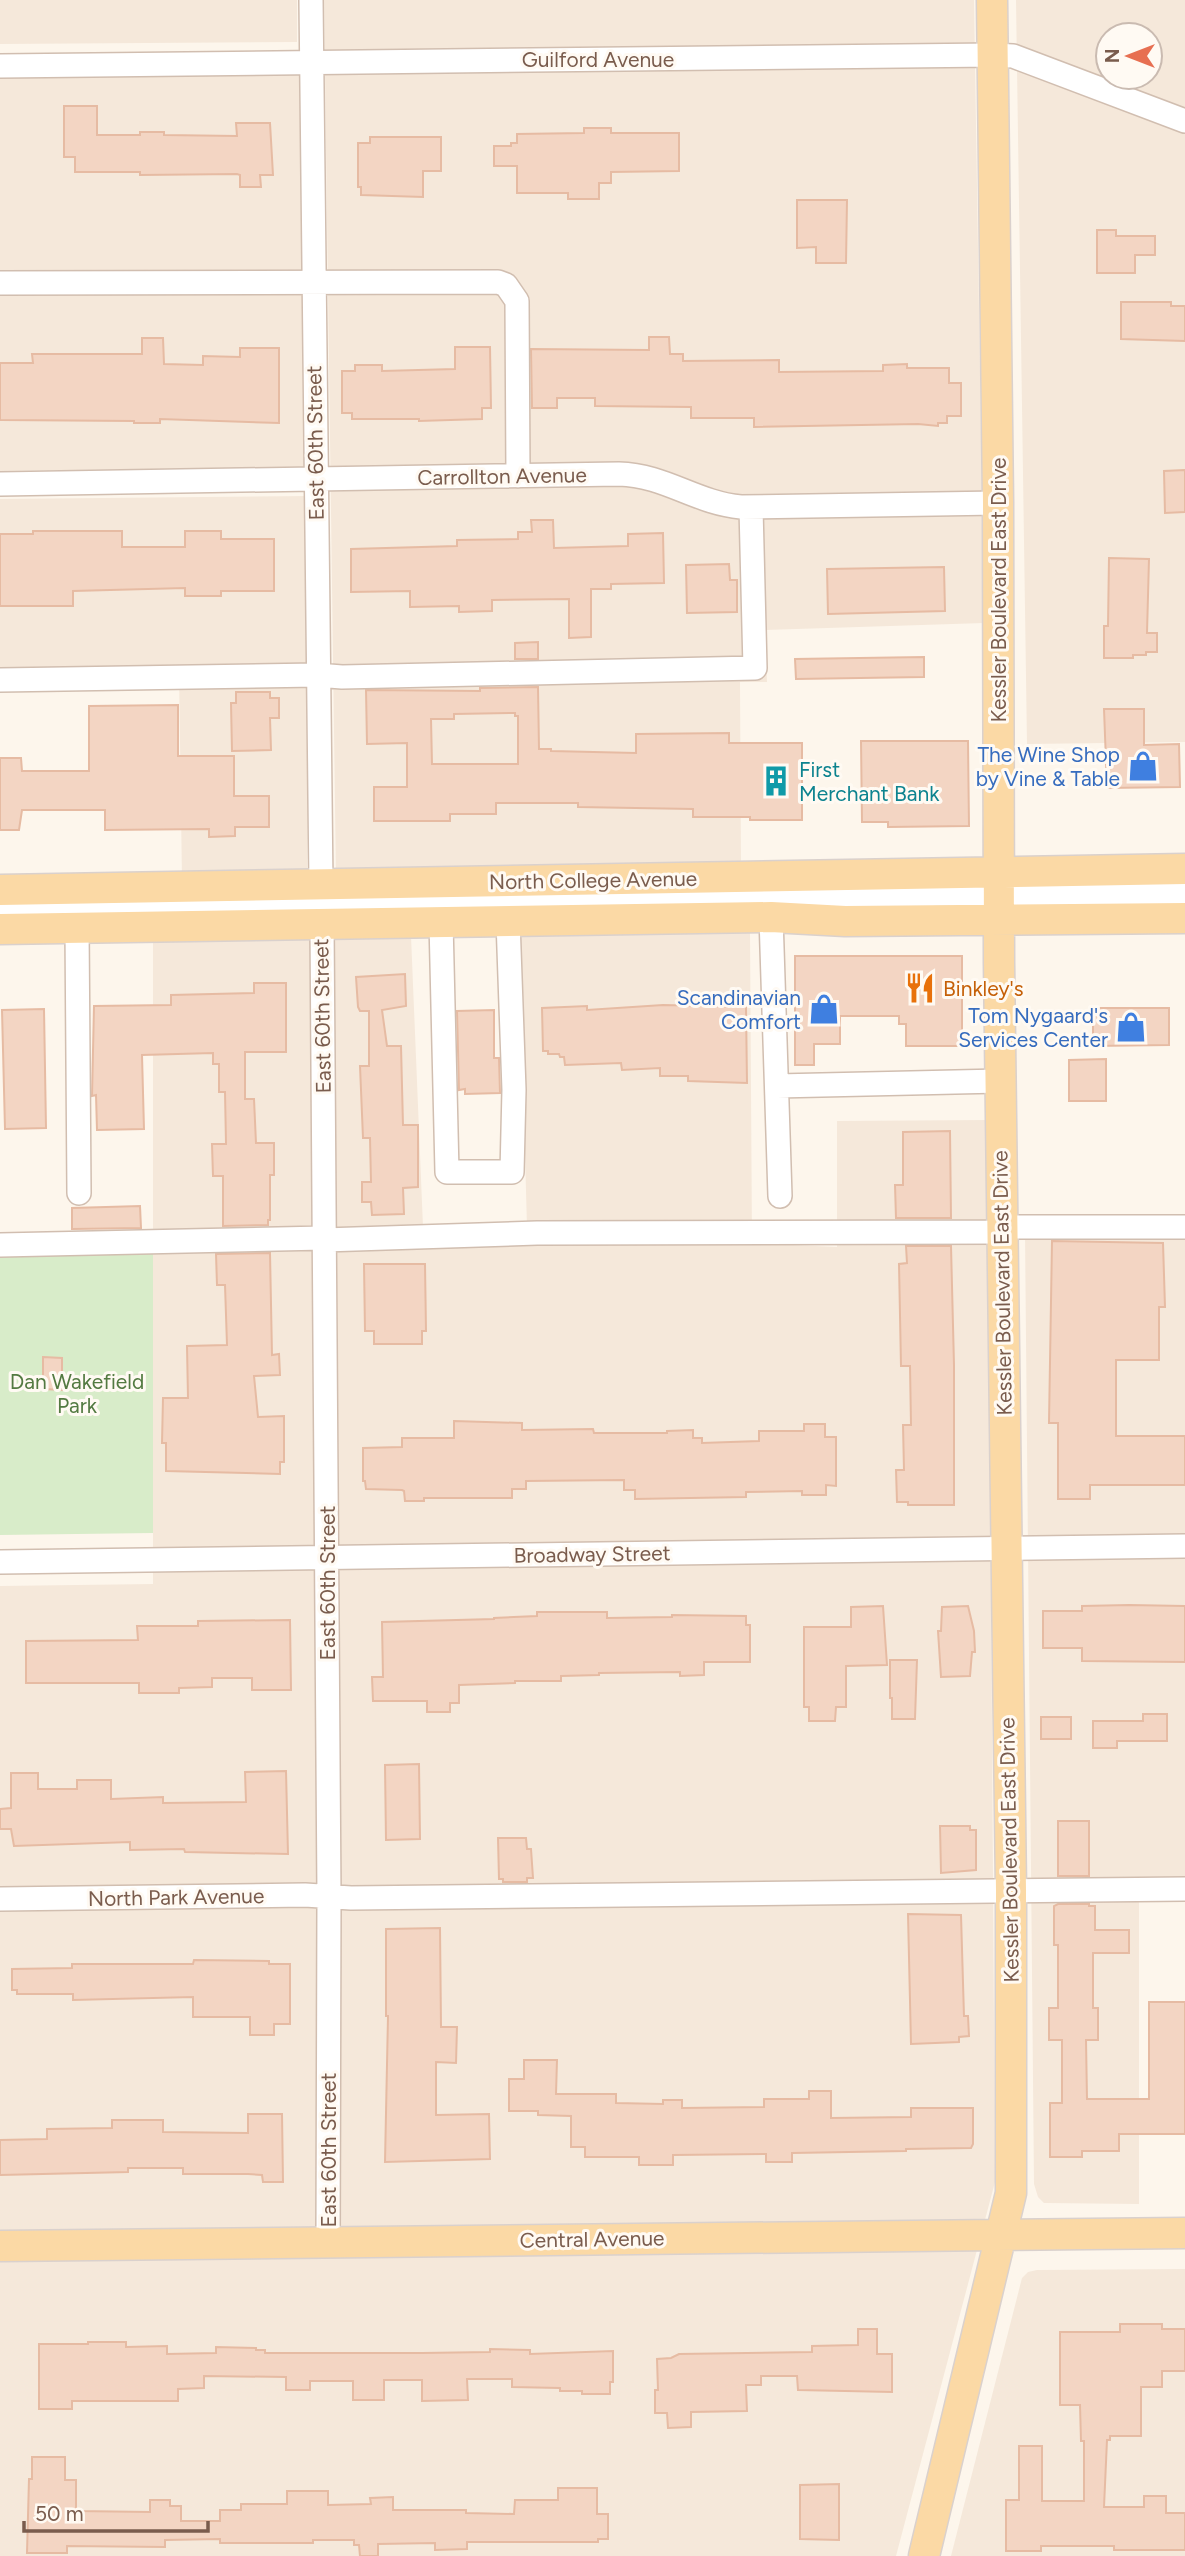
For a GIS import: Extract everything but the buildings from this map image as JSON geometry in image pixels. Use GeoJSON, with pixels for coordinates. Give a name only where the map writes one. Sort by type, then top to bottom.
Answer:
{"type":"FeatureCollection","features":[{"type":"Feature","properties":{"kind":"main road","name":"Kessler Boulevard East Drive"},"geometry":{"type":"LineString","coordinates":[[924,2556],[1009,2206],[1012,2183],[992,0]]}},
{"type":"Feature","properties":{"kind":"main road","name":"North College Avenue"},"geometry":{"type":"LineString","coordinates":[[0,929],[771,917],[845,921],[999,895],[1185,869]]}},
{"type":"Feature","properties":{"kind":"main road","name":"North College Avenue"},"geometry":{"type":"LineString","coordinates":[[0,890],[321,886],[999,895],[1185,918]]}},
{"type":"Feature","properties":{"kind":"main road","name":"Central Avenue"},"geometry":{"type":"LineString","coordinates":[[0,2246],[1185,2233]]}},
{"type":"Feature","properties":{"kind":"street","name":"East 60th Street"},"geometry":{"type":"LineString","coordinates":[[311,0],[321,886]]}},
{"type":"Feature","properties":{"kind":"street","name":"Guilford Avenue"},"geometry":{"type":"LineString","coordinates":[[0,65],[993,55],[1013,56],[1185,121]]}},
{"type":"Feature","properties":{"kind":"street"},"geometry":{"type":"LineString","coordinates":[[0,283],[481,281],[506,285],[517,301],[518,476]]}},
{"type":"Feature","properties":{"kind":"street","name":"Carrollton Avenue"},"geometry":{"type":"LineString","coordinates":[[0,484],[619,474],[647,476],[721,505],[751,508],[998,503]]}},
{"type":"Feature","properties":{"kind":"street"},"geometry":{"type":"LineString","coordinates":[[0,680],[317,675],[342,677],[755,668],[751,508]]}},
{"type":"Feature","properties":{"kind":"street","name":"North College Avenue"},"geometry":{"type":"LineString","coordinates":[[0,910],[931,894],[1053,897],[1185,894]]}},
{"type":"Feature","properties":{"kind":"street"},"geometry":{"type":"LineString","coordinates":[[771,917],[779,1196]]}},
{"type":"Feature","properties":{"kind":"street"},"geometry":{"type":"LineString","coordinates":[[441,922],[447,1172],[512,1172],[514,1090],[508,921]]}},
{"type":"Feature","properties":{"kind":"street","name":"East 60th Street"},"geometry":{"type":"LineString","coordinates":[[321,924],[327,1557],[340,1898],[328,2242]]}},
{"type":"Feature","properties":{"kind":"street"},"geometry":{"type":"LineString","coordinates":[[77,927],[79,1193]]}},
{"type":"Feature","properties":{"kind":"street"},"geometry":{"type":"LineString","coordinates":[[777,1086],[1000,1081]]}},
{"type":"Feature","properties":{"kind":"street"},"geometry":{"type":"LineString","coordinates":[[0,1245],[537,1233],[1185,1227]]}},
{"type":"Feature","properties":{"kind":"street","name":"Broadway Street"},"geometry":{"type":"LineString","coordinates":[[0,1562],[1185,1546]]}},
{"type":"Feature","properties":{"kind":"street","name":"North Park Avenue"},"geometry":{"type":"LineString","coordinates":[[0,1899],[1185,1889]]}},
{"type":"Feature","properties":{"kind":"shaded area"},"geometry":{"type":"Polygon","coordinates":[[[0,0],[297,0],[297,42],[0,44],[0,0]]]}},
{"type":"Feature","properties":{"kind":"shaded area"},"geometry":{"type":"Polygon","coordinates":[[[324,0],[974,0],[984,623],[765,630],[767,682],[740,682],[741,871],[336,877],[324,0]]]}},
{"type":"Feature","properties":{"kind":"shaded area"},"geometry":{"type":"Polygon","coordinates":[[[1016,0],[1185,0],[1185,742],[1027,744],[1016,0]]]}},
{"type":"Feature","properties":{"kind":"shaded area"},"geometry":{"type":"Polygon","coordinates":[[[299,71],[308,467],[0,471],[0,74],[299,71]]]}},
{"type":"Feature","properties":{"kind":"shaded area"},"geometry":{"type":"Polygon","coordinates":[[[310,496],[307,876],[182,880],[179,673],[0,675],[0,499],[310,496]]]}},
{"type":"Feature","properties":{"kind":"shaded area"},"geometry":{"type":"Polygon","coordinates":[[[750,932],[752,1243],[837,1247],[837,1121],[988,1120],[995,2182],[896,2556],[0,2556],[0,1586],[153,1584],[153,940],[411,936],[423,1227],[527,1227],[519,934],[750,932]]]}},
{"type":"Feature","properties":{"kind":"shaded area"},"geometry":{"type":"Polygon","coordinates":[[[1025,1233],[1185,1233],[1185,1894],[1139,1895],[1139,2204],[1044,2203],[1038,2197],[1034,2184],[1025,1233]]]}},
{"type":"Feature","properties":{"kind":"shaded area"},"geometry":{"type":"Polygon","coordinates":[[[1185,2269],[1185,2556],[951,2556],[1022,2278],[1028,2272],[1037,2270],[1185,2269]]]}},
{"type":"Feature","properties":{"kind":"green space","name":"Dan Wakefield Park"},"geometry":{"type":"Polygon","coordinates":[[[153,1250],[153,1533],[0,1535],[0,1253],[153,1250]]]}},
{"type":"Feature","properties":{"kind":"place","name":"The Wine Shop by Vine & Table"},"geometry":{"type":"Point","coordinates":[1143,766]}},
{"type":"Feature","properties":{"kind":"place","name":"First Merchant Bank"},"geometry":{"type":"Point","coordinates":[776,781]}},
{"type":"Feature","properties":{"kind":"place","name":"Binkley's"},"geometry":{"type":"Point","coordinates":[920,988]}},
{"type":"Feature","properties":{"kind":"place","name":"Scandinavian Comfort"},"geometry":{"type":"Point","coordinates":[824,1009]}},
{"type":"Feature","properties":{"kind":"place","name":"Tom Nygaard's Services Center"},"geometry":{"type":"Point","coordinates":[1131,1027]}}]}
